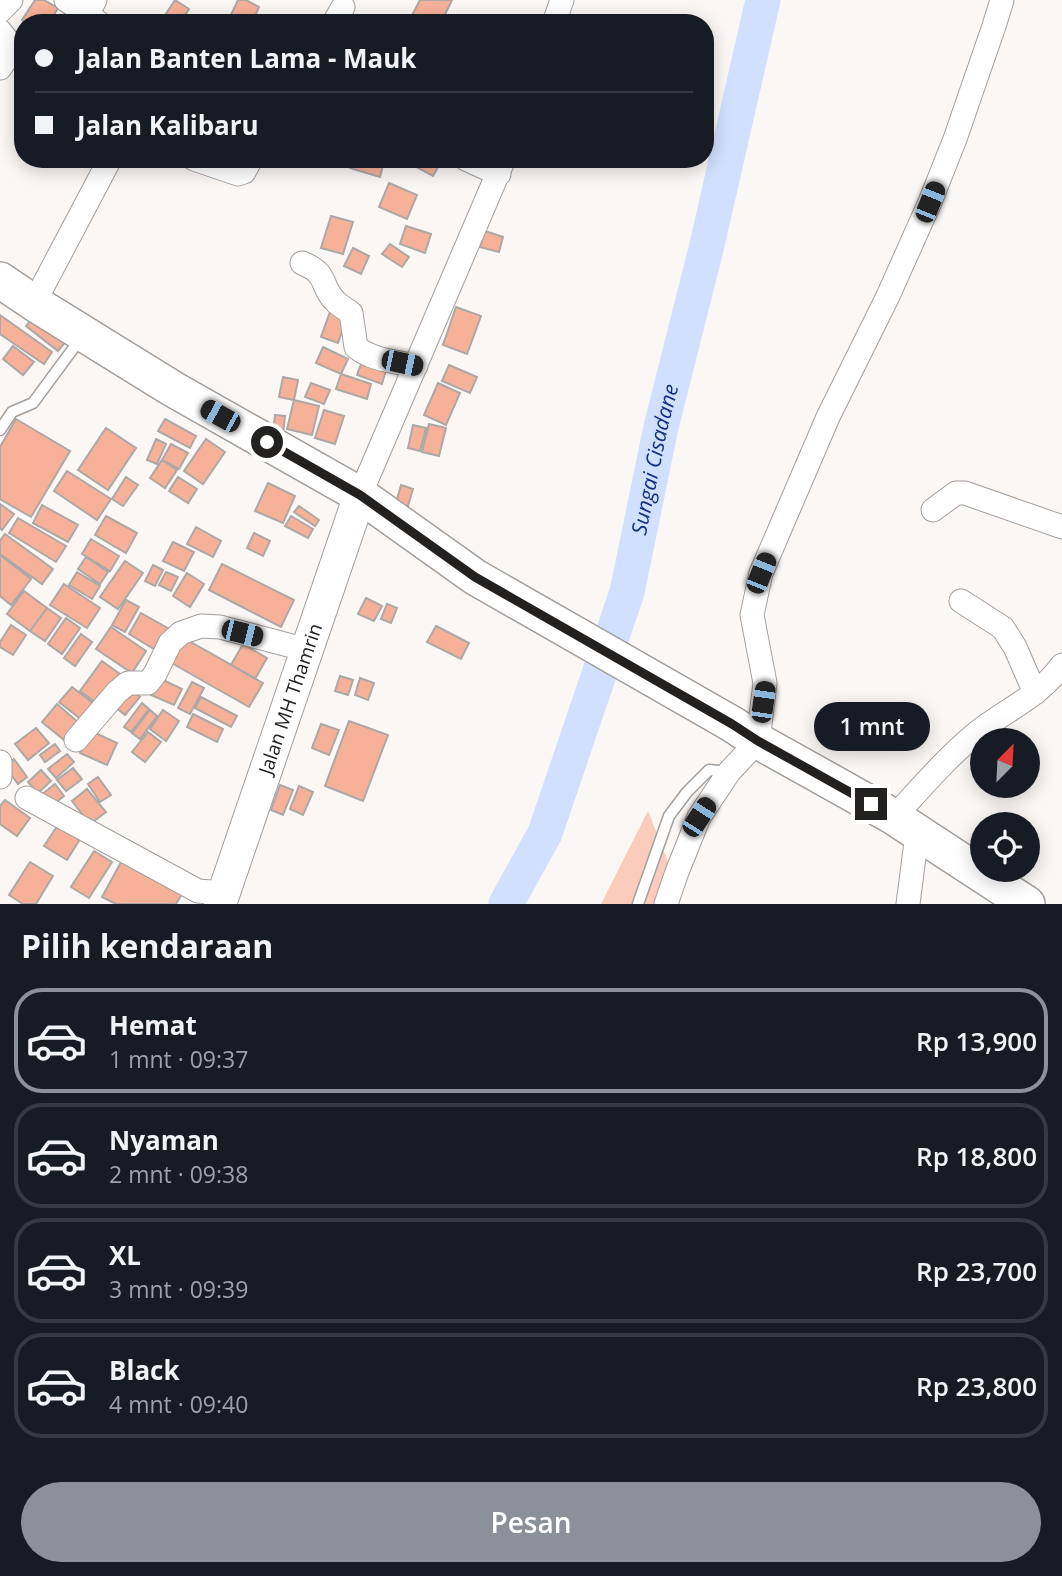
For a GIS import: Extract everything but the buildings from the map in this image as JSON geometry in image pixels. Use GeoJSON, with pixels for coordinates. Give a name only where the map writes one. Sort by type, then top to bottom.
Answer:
{"type":"FeatureCollection","features":[{"type":"Feature","properties":{"kind":"main road"},"geometry":{"type":"LineString","coordinates":[[0,280],[173,389],[360,495],[475,577],[906,825],[1027,904]]}},
{"type":"Feature","properties":{"kind":"street"},"geometry":{"type":"LineString","coordinates":[[0,11],[11,0]]}},
{"type":"Feature","properties":{"kind":"street"},"geometry":{"type":"LineString","coordinates":[[66,0],[94,12]]}},
{"type":"Feature","properties":{"kind":"street"},"geometry":{"type":"LineString","coordinates":[[666,904],[699,817],[729,772],[765,683],[752,615],[761,573],[828,417],[888,296],[930,202],[955,139],[1002,0]]}},
{"type":"Feature","properties":{"kind":"street"},"geometry":{"type":"LineString","coordinates":[[0,31],[7,40],[10,54],[0,68]]}},
{"type":"Feature","properties":{"kind":"street"},"geometry":{"type":"LineString","coordinates":[[34,303],[105,168]]}},
{"type":"Feature","properties":{"kind":"street"},"geometry":{"type":"LineString","coordinates":[[220,168],[238,174],[246,168]]}},
{"type":"Feature","properties":{"kind":"street"},"geometry":{"type":"LineString","coordinates":[[360,495],[501,168]]}},
{"type":"Feature","properties":{"kind":"street"},"geometry":{"type":"LineString","coordinates":[[302,263],[315,268],[336,302],[351,313],[356,348],[373,357],[416,366]]}},
{"type":"Feature","properties":{"kind":"street"},"geometry":{"type":"LineString","coordinates":[[933,510],[956,494],[965,493],[1062,527]]}},
{"type":"Feature","properties":{"kind":"street","name":"Jalan MH Thamrin"},"geometry":{"type":"LineString","coordinates":[[222,899],[360,495]]}},
{"type":"Feature","properties":{"kind":"street"},"geometry":{"type":"LineString","coordinates":[[961,601],[1003,628],[1035,693]]}},
{"type":"Feature","properties":{"kind":"street"},"geometry":{"type":"LineString","coordinates":[[76,740],[128,683],[148,683],[170,643],[181,633],[201,626],[220,627],[307,650]]}},
{"type":"Feature","properties":{"kind":"street"},"geometry":{"type":"LineString","coordinates":[[908,904],[906,825],[939,768],[978,732],[1035,693],[1062,666]]}},
{"type":"Feature","properties":{"kind":"street"},"geometry":{"type":"LineString","coordinates":[[0,762],[0,777]]}},
{"type":"Feature","properties":{"kind":"street"},"geometry":{"type":"LineString","coordinates":[[27,798],[198,891],[222,899]]}},
{"type":"Feature","properties":{"kind":"lane"},"geometry":{"type":"LineString","coordinates":[[0,430],[12,412],[33,403],[84,333]]}},
{"type":"Feature","properties":{"kind":"lane"},"geometry":{"type":"LineString","coordinates":[[638,904],[669,816],[687,792],[709,770],[729,772]]}},
{"type":"Feature","properties":{"kind":"shaded area"},"geometry":{"type":"Polygon","coordinates":[[[648,811],[674,877],[665,904],[601,904],[648,811]]]}},
{"type":"Feature","properties":{"kind":"waterway","name":"Sungai Cisadane"},"geometry":{"type":"LineString","coordinates":[[506,904],[545,833],[627,592],[661,427],[706,249],[763,0]]}},
{"type":"Feature","properties":{"kind":"route"},"geometry":{"type":"LineString","coordinates":[[267,442],[360,495],[475,577],[871,804]]}}]}
